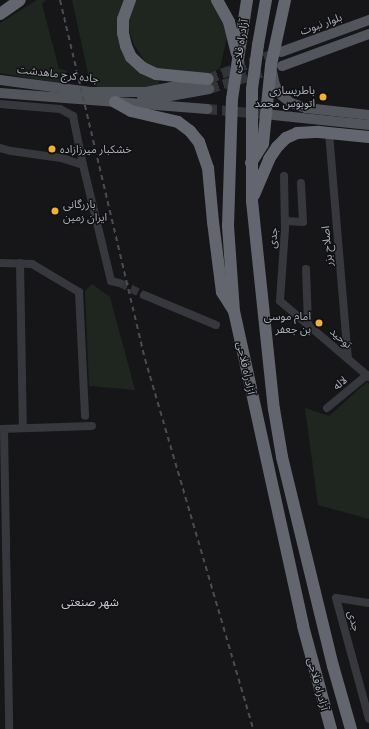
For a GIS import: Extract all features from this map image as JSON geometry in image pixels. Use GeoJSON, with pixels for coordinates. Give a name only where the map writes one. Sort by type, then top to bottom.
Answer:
{"type":"FeatureCollection","features":[{"type":"Feature","properties":{"kind":"highway"},"geometry":{"type":"LineString","coordinates":[[0,14],[20,0]]}},
{"type":"Feature","properties":{"kind":"highway"},"geometry":{"type":"LineString","coordinates":[[130,0],[123,19],[123,33],[126,46],[131,57],[143,68],[156,74],[209,84]]}},
{"type":"Feature","properties":{"kind":"highway"},"geometry":{"type":"LineString","coordinates":[[217,0],[229,22],[238,58]]}},
{"type":"Feature","properties":{"kind":"highway","name":"آزادراه فلاحی"},"geometry":{"type":"LineString","coordinates":[[247,0],[232,99],[228,226],[234,311],[303,626],[331,729]]}},
{"type":"Feature","properties":{"kind":"highway","name":"آزادراه فلاحی"},"geometry":{"type":"LineString","coordinates":[[266,0],[252,89],[251,164],[252,202],[274,409],[282,457],[333,666],[351,729]]}},
{"type":"Feature","properties":{"kind":"highway"},"geometry":{"type":"LineString","coordinates":[[251,164],[263,144],[285,0]]}},
{"type":"Feature","properties":{"kind":"highway"},"geometry":{"type":"LineString","coordinates":[[115,102],[131,111],[178,122],[190,131],[199,142],[208,168],[222,292],[234,311]]}},
{"type":"Feature","properties":{"kind":"highway"},"geometry":{"type":"LineString","coordinates":[[252,202],[269,159],[277,147],[286,138],[297,133],[329,133],[369,137]]}},
{"type":"Feature","properties":{"kind":"main road","name":"بلوار نبوت"},"geometry":{"type":"LineString","coordinates":[[281,52],[369,20]]}},
{"type":"Feature","properties":{"kind":"main road"},"geometry":{"type":"LineString","coordinates":[[369,34],[276,65],[275,85],[280,94],[292,103],[306,108],[369,115]]}},
{"type":"Feature","properties":{"kind":"main road","name":"جاده کرج ماهدشت"},"geometry":{"type":"LineString","coordinates":[[0,79],[90,92],[146,92],[209,84]]}},
{"type":"Feature","properties":{"kind":"main road"},"geometry":{"type":"LineString","coordinates":[[115,102],[118,100],[159,98],[209,84]]}},
{"type":"Feature","properties":{"kind":"main road","name":"جاده کرج ماهدشت"},"geometry":{"type":"LineString","coordinates":[[0,93],[115,102]]}},
{"type":"Feature","properties":{"kind":"main road"},"geometry":{"type":"LineString","coordinates":[[115,102],[207,109]]}},
{"type":"Feature","properties":{"kind":"main road"},"geometry":{"type":"LineString","coordinates":[[274,115],[369,125]]}},
{"type":"Feature","properties":{"kind":"street"},"geometry":{"type":"LineString","coordinates":[[0,104],[60,109],[73,116],[111,281],[120,283]]}},
{"type":"Feature","properties":{"kind":"street","name":"اصلاح بزر"},"geometry":{"type":"LineString","coordinates":[[329,133],[348,358]]}},
{"type":"Feature","properties":{"kind":"street"},"geometry":{"type":"LineString","coordinates":[[0,148],[61,158],[84,165]]}},
{"type":"Feature","properties":{"kind":"street","name":"جدی"},"geometry":{"type":"LineString","coordinates":[[280,301],[285,221],[284,176]]}},
{"type":"Feature","properties":{"kind":"street"},"geometry":{"type":"LineString","coordinates":[[285,221],[303,225],[301,183]]}},
{"type":"Feature","properties":{"kind":"street"},"geometry":{"type":"LineString","coordinates":[[0,262],[32,264],[79,292],[85,416]]}},
{"type":"Feature","properties":{"kind":"street"},"geometry":{"type":"LineString","coordinates":[[20,264],[23,428]]}},
{"type":"Feature","properties":{"kind":"street"},"geometry":{"type":"LineString","coordinates":[[306,269],[308,324]]}},
{"type":"Feature","properties":{"kind":"street"},"geometry":{"type":"LineString","coordinates":[[144,295],[216,324]]}},
{"type":"Feature","properties":{"kind":"street","name":"توحید"},"geometry":{"type":"LineString","coordinates":[[280,301],[368,376]]}},
{"type":"Feature","properties":{"kind":"street","name":"لاله"},"geometry":{"type":"LineString","coordinates":[[327,408],[368,376]]}},
{"type":"Feature","properties":{"kind":"street"},"geometry":{"type":"LineString","coordinates":[[9,729],[2,429],[92,426]]}},
{"type":"Feature","properties":{"kind":"street","name":"جدی"},"geometry":{"type":"LineString","coordinates":[[369,603],[336,598],[369,719]]}},
{"type":"Feature","properties":{"kind":"shaded area"},"geometry":{"type":"Polygon","coordinates":[[[37,0],[46,0],[42,4],[59,69],[66,70],[70,85],[0,73],[0,23],[37,0]]]}},
{"type":"Feature","properties":{"kind":"shaded area"},"geometry":{"type":"Polygon","coordinates":[[[72,0],[123,0],[119,18],[147,76],[159,81],[159,85],[150,87],[99,88],[90,82],[72,0]]]}},
{"type":"Feature","properties":{"kind":"shaded area"},"geometry":{"type":"Polygon","coordinates":[[[136,0],[213,0],[219,7],[227,37],[220,68],[209,75],[154,71],[147,64],[134,45],[130,33],[128,15],[136,0]]]}},
{"type":"Feature","properties":{"kind":"shaded area"},"geometry":{"type":"Polygon","coordinates":[[[92,284],[110,297],[135,390],[89,386],[85,291],[92,284]]]}},
{"type":"Feature","properties":{"kind":"shaded area"},"geometry":{"type":"Polygon","coordinates":[[[367,382],[369,384],[369,519],[318,505],[305,408],[329,416],[367,382]]]}},
{"type":"Feature","properties":{"kind":"tunnel"},"geometry":{"type":"LineString","coordinates":[[208,79],[279,52]]}},
{"type":"Feature","properties":{"kind":"tunnel"},"geometry":{"type":"LineString","coordinates":[[209,89],[276,68]]}},
{"type":"Feature","properties":{"kind":"tunnel"},"geometry":{"type":"LineString","coordinates":[[207,109],[273,115]]}},
{"type":"Feature","properties":{"kind":"tunnel"},"geometry":{"type":"LineString","coordinates":[[120,283],[144,295]]}},
{"type":"Feature","properties":{"kind":"railway"},"geometry":{"type":"LineString","coordinates":[[60,0],[145,359],[253,729]]}},
{"type":"Feature","properties":{"kind":"place","name":"باطریسازی اتوبوس محمد"},"geometry":{"type":"Point","coordinates":[323,97]}},
{"type":"Feature","properties":{"kind":"place","name":"خشکبار میرزازاده"},"geometry":{"type":"Point","coordinates":[52,149]}},
{"type":"Feature","properties":{"kind":"place","name":"بازرگانی ایران زمین"},"geometry":{"type":"Point","coordinates":[55,211]}},
{"type":"Feature","properties":{"kind":"place","name":"امام موسی بن جعفر"},"geometry":{"type":"Point","coordinates":[319,323]}},
{"type":"Feature","properties":{"kind":"district","name":"شهر صنعتی"},"geometry":{"type":"Point","coordinates":[90,602]}}]}
